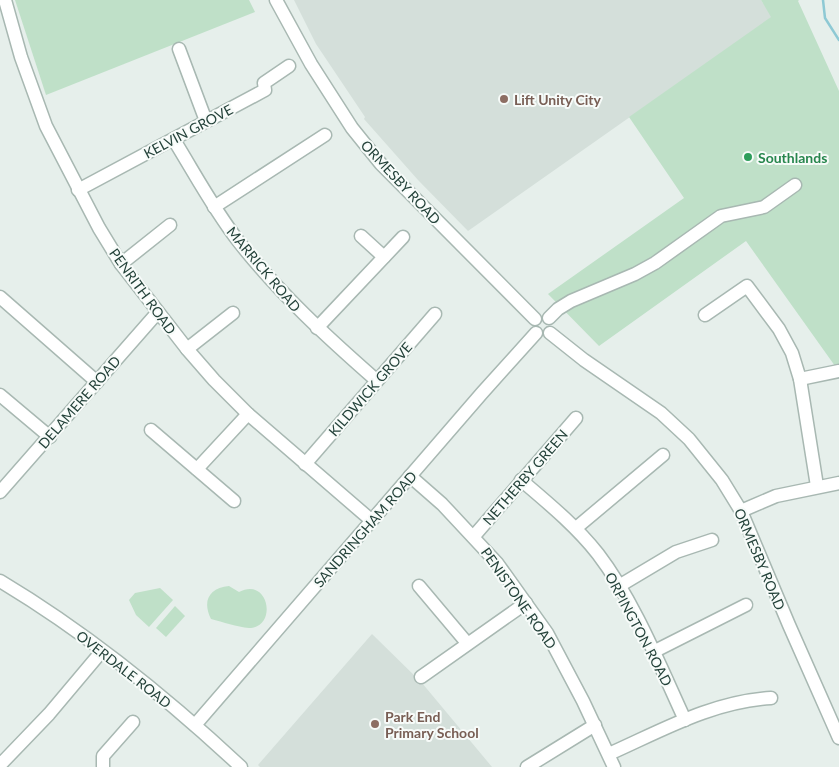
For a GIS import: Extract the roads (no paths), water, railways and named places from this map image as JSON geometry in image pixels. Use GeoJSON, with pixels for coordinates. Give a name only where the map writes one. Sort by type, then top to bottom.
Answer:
{"type":"FeatureCollection","features":[{"type":"Feature","properties":{"kind":"street","name":"PENRITH ROAD"},"geometry":{"type":"LineString","coordinates":[[4,0],[21,57],[46,126],[98,228],[121,264],[187,349],[248,414],[371,520]]}},
{"type":"Feature","properties":{"kind":"street","name":"ORMESBY ROAD"},"geometry":{"type":"LineString","coordinates":[[276,0],[311,64],[352,128],[381,164],[535,319]]}},
{"type":"Feature","properties":{"kind":"street"},"geometry":{"type":"LineString","coordinates":[[179,48],[206,121]]}},
{"type":"Feature","properties":{"kind":"street","name":"KELVIN GROVE"},"geometry":{"type":"LineString","coordinates":[[78,190],[265,90],[264,83],[289,66]]}},
{"type":"Feature","properties":{"kind":"street"},"geometry":{"type":"LineString","coordinates":[[214,207],[325,136]]}},
{"type":"Feature","properties":{"kind":"street","name":"MARRICK ROAD"},"geometry":{"type":"LineString","coordinates":[[174,140],[214,207],[238,241],[262,270],[317,328],[376,380]]}},
{"type":"Feature","properties":{"kind":"street"},"geometry":{"type":"LineString","coordinates":[[549,318],[570,301],[635,274],[655,263],[720,216],[764,207],[795,185]]}},
{"type":"Feature","properties":{"kind":"street"},"geometry":{"type":"LineString","coordinates":[[121,264],[170,225]]}},
{"type":"Feature","properties":{"kind":"street"},"geometry":{"type":"LineString","coordinates":[[361,236],[384,257]]}},
{"type":"Feature","properties":{"kind":"street"},"geometry":{"type":"LineString","coordinates":[[317,328],[384,257],[395,241]]}},
{"type":"Feature","properties":{"kind":"street"},"geometry":{"type":"LineString","coordinates":[[704,314],[747,286],[779,329],[792,354],[800,379],[817,486]]}},
{"type":"Feature","properties":{"kind":"street"},"geometry":{"type":"LineString","coordinates":[[0,297],[97,382]]}},
{"type":"Feature","properties":{"kind":"street","name":"DELAMERE ROAD"},"geometry":{"type":"LineString","coordinates":[[0,492],[158,312]]}},
{"type":"Feature","properties":{"kind":"street"},"geometry":{"type":"LineString","coordinates":[[187,349],[233,313]]}},
{"type":"Feature","properties":{"kind":"street","name":"KILDWICK GROVE"},"geometry":{"type":"LineString","coordinates":[[305,464],[435,314]]}},
{"type":"Feature","properties":{"kind":"street"},"geometry":{"type":"LineString","coordinates":[[542,316],[549,318],[553,326],[550,333],[542,336],[536,333],[533,326],[535,319],[542,316]]}},
{"type":"Feature","properties":{"kind":"street","name":"SANDRINGHAM ROAD"},"geometry":{"type":"LineString","coordinates":[[195,725],[371,520],[536,333]]}},
{"type":"Feature","properties":{"kind":"street","name":"ORMESBY ROAD"},"geometry":{"type":"LineString","coordinates":[[550,333],[584,360],[661,413],[689,439],[722,480],[741,511],[839,738]]}},
{"type":"Feature","properties":{"kind":"street"},"geometry":{"type":"LineString","coordinates":[[800,379],[839,371]]}},
{"type":"Feature","properties":{"kind":"street"},"geometry":{"type":"LineString","coordinates":[[0,395],[50,437]]}},
{"type":"Feature","properties":{"kind":"street"},"geometry":{"type":"LineString","coordinates":[[197,469],[248,414]]}},
{"type":"Feature","properties":{"kind":"street","name":"NETHERBY GREEN"},"geometry":{"type":"LineString","coordinates":[[474,536],[576,418]]}},
{"type":"Feature","properties":{"kind":"street"},"geometry":{"type":"LineString","coordinates":[[151,430],[234,501]]}},
{"type":"Feature","properties":{"kind":"street"},"geometry":{"type":"LineString","coordinates":[[576,528],[663,455]]}},
{"type":"Feature","properties":{"kind":"street","name":"PENISTONE ROAD"},"geometry":{"type":"LineString","coordinates":[[410,476],[474,536],[497,563],[526,603],[547,633],[595,725],[614,767]]}},
{"type":"Feature","properties":{"kind":"street","name":"ORPINGTON ROAD"},"geometry":{"type":"LineString","coordinates":[[521,480],[576,528],[598,554],[620,586],[685,720]]}},
{"type":"Feature","properties":{"kind":"street"},"geometry":{"type":"LineString","coordinates":[[741,511],[776,496],[817,486],[839,483]]}},
{"type":"Feature","properties":{"kind":"street"},"geometry":{"type":"LineString","coordinates":[[620,586],[676,552],[712,540]]}},
{"type":"Feature","properties":{"kind":"street","name":"OVERDALE ROAD"},"geometry":{"type":"LineString","coordinates":[[0,581],[26,596],[154,691],[241,767]]}},
{"type":"Feature","properties":{"kind":"street"},"geometry":{"type":"LineString","coordinates":[[418,586],[467,644]]}},
{"type":"Feature","properties":{"kind":"street"},"geometry":{"type":"LineString","coordinates":[[421,677],[526,603]]}},
{"type":"Feature","properties":{"kind":"street"},"geometry":{"type":"LineString","coordinates":[[653,652],[746,605]]}},
{"type":"Feature","properties":{"kind":"street"},"geometry":{"type":"LineString","coordinates":[[0,765],[37,727],[102,651]]}},
{"type":"Feature","properties":{"kind":"street"},"geometry":{"type":"LineString","coordinates":[[609,754],[707,710],[730,704],[771,698]]}},
{"type":"Feature","properties":{"kind":"street"},"geometry":{"type":"LineString","coordinates":[[103,767],[104,756],[134,722]]}},
{"type":"Feature","properties":{"kind":"street"},"geometry":{"type":"LineString","coordinates":[[527,767],[595,725]]}},
{"type":"Feature","properties":{"kind":"waterway"},"geometry":{"type":"LineString","coordinates":[[823,0],[825,18],[839,40]]}},
{"type":"Feature","properties":{"kind":"place","name":"Lift Unity City"},"geometry":{"type":"Point","coordinates":[504,99]}},
{"type":"Feature","properties":{"kind":"place","name":"Southlands"},"geometry":{"type":"Point","coordinates":[748,157]}},
{"type":"Feature","properties":{"kind":"place","name":"Park End Primary School"},"geometry":{"type":"Point","coordinates":[375,724]}}]}
